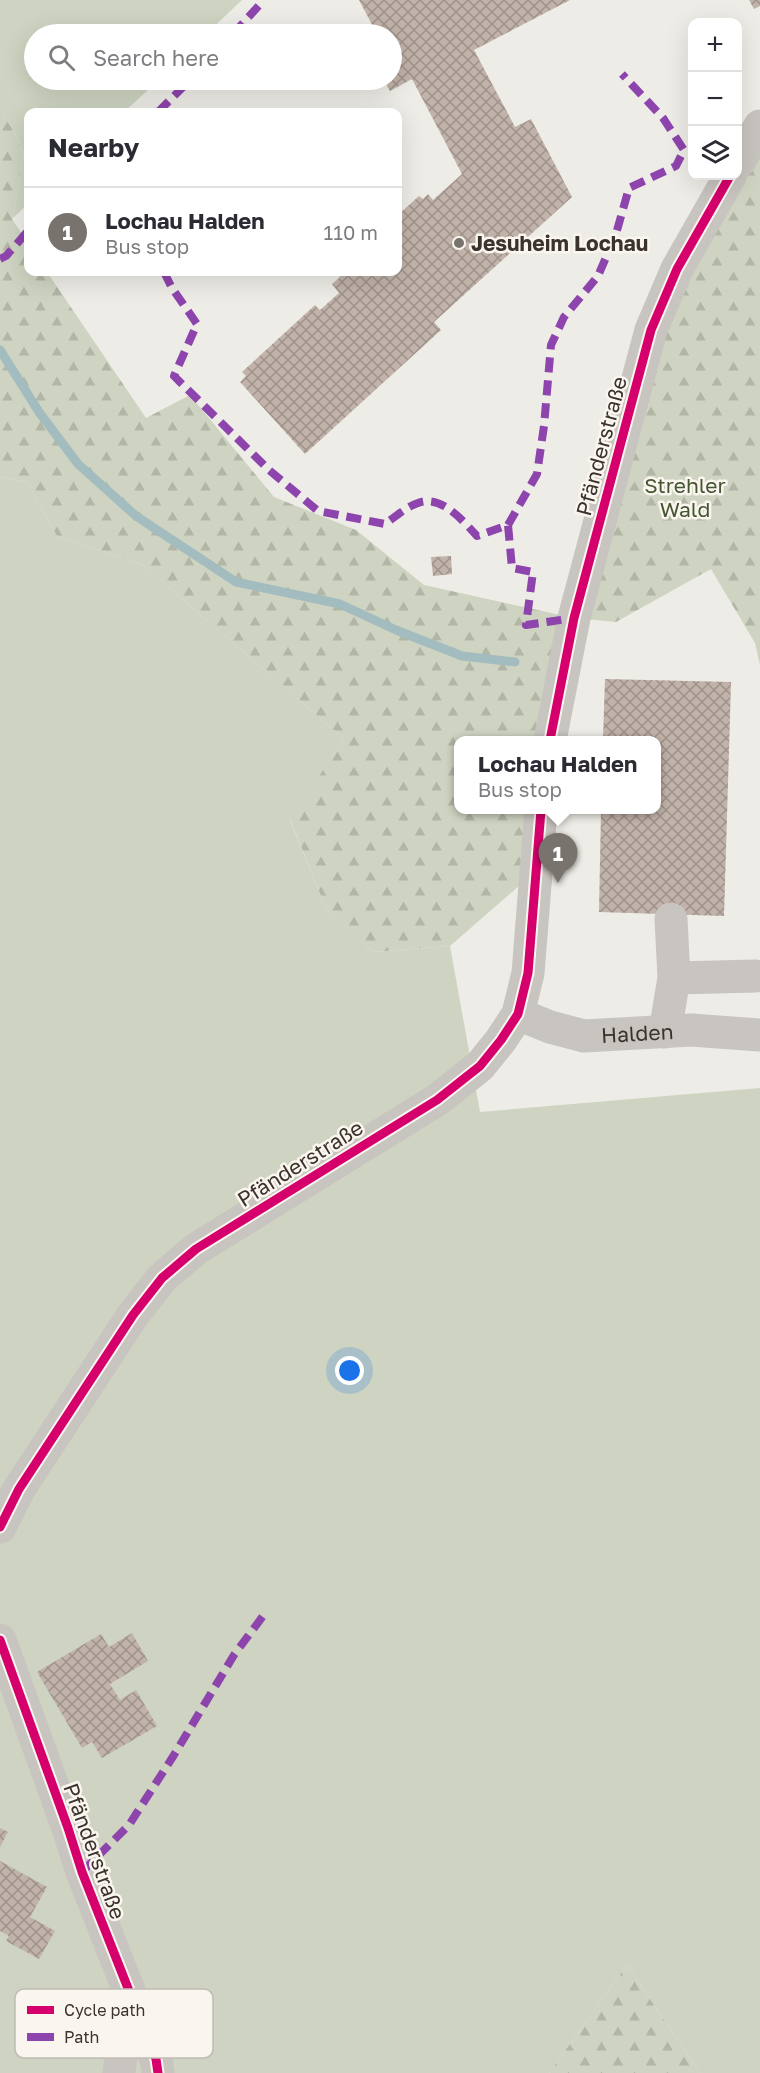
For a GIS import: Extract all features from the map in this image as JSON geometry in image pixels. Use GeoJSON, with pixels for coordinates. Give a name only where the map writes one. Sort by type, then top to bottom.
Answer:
{"type":"FeatureCollection","features":[{"type":"Feature","properties":{"kind":"street"},"geometry":{"type":"LineString","coordinates":[[742,156],[760,126]]}},
{"type":"Feature","properties":{"kind":"street","name":"Pfänderstraße"},"geometry":{"type":"LineString","coordinates":[[551,736],[574,618],[651,330],[677,269],[728,180]]}},
{"type":"Feature","properties":{"kind":"street","name":"Pfänderstraße"},"geometry":{"type":"LineString","coordinates":[[0,1527],[25,1480],[133,1315],[162,1278],[196,1249],[437,1100],[480,1066],[501,1040],[518,1014],[528,973],[541,814]]}},
{"type":"Feature","properties":{"kind":"street"},"geometry":{"type":"LineString","coordinates":[[665,1032],[674,978],[671,919]]}},
{"type":"Feature","properties":{"kind":"street"},"geometry":{"type":"LineString","coordinates":[[674,978],[756,976]]}},
{"type":"Feature","properties":{"kind":"street","name":"Halden"},"geometry":{"type":"LineString","coordinates":[[518,1014],[550,1027],[584,1035],[691,1030],[760,1035]]}},
{"type":"Feature","properties":{"kind":"street","name":"Pfänderstraße"},"geometry":{"type":"LineString","coordinates":[[0,1640],[82,1872],[128,1989]]}},
{"type":"Feature","properties":{"kind":"street"},"geometry":{"type":"LineString","coordinates":[[119,2073],[121,2058]]}},
{"type":"Feature","properties":{"kind":"street","name":"Pfänderstraße"},"geometry":{"type":"LineString","coordinates":[[156,2058],[158,2073]]}},
{"type":"Feature","properties":{"kind":"green space"},"geometry":{"type":"Polygon","coordinates":[[[0,0],[242,0],[217,24],[24,24],[24,90],[148,90],[128,108],[24,108],[24,154],[11,125],[0,109],[0,0]]]}},
{"type":"Feature","properties":{"kind":"green space"},"geometry":{"type":"Polygon","coordinates":[[[0,109],[11,125],[24,154],[12,219],[24,237],[24,276],[50,276],[146,418],[190,395],[274,497],[356,530],[424,585],[574,618],[551,736],[454,736],[454,814],[541,814],[535,872],[450,946],[372,952],[325,906],[290,819],[344,739],[142,564],[57,536],[27,482],[0,477],[0,109]]]}},
{"type":"Feature","properties":{"kind":"green space","name":"Strehler Wald"},"geometry":{"type":"Polygon","coordinates":[[[760,126],[760,665],[755,643],[711,569],[616,622],[574,618],[651,330],[731,180],[742,180],[742,160],[760,126]]]}},
{"type":"Feature","properties":{"kind":"green space"},"geometry":{"type":"Polygon","coordinates":[[[24,154],[24,208],[12,219],[24,154]]]}},
{"type":"Feature","properties":{"kind":"green space"},"geometry":{"type":"Polygon","coordinates":[[[0,477],[27,482],[57,536],[142,564],[344,739],[290,820],[325,906],[372,952],[450,946],[480,1112],[760,1088],[760,2073],[700,2073],[627,1965],[549,2073],[0,2073],[0,477]]]}},
{"type":"Feature","properties":{"kind":"green space"},"geometry":{"type":"Polygon","coordinates":[[[627,1965],[700,2073],[549,2073],[627,1965]]]}},
{"type":"Feature","properties":{"kind":"building","name":"Jesuheim Lochau"},"geometry":{"type":"Polygon","coordinates":[[[359,0],[570,0],[474,50],[515,127],[531,119],[572,197],[434,322],[441,330],[305,454],[240,382],[246,376],[242,372],[315,305],[320,310],[339,293],[332,284],[339,276],[402,276],[402,211],[419,196],[423,199],[428,194],[433,200],[462,174],[412,79],[402,84],[402,24],[372,24],[359,0]]]}},
{"type":"Feature","properties":{"kind":"building"},"geometry":{"type":"Polygon","coordinates":[[[749,0],[760,0],[760,6],[754,9],[749,0]]]}},
{"type":"Feature","properties":{"kind":"building"},"geometry":{"type":"Polygon","coordinates":[[[451,556],[452,574],[433,576],[431,557],[451,556]]]}},
{"type":"Feature","properties":{"kind":"building"},"geometry":{"type":"Polygon","coordinates":[[[605,679],[731,682],[724,916],[599,912],[601,814],[661,814],[661,736],[603,736],[605,679]]]}},
{"type":"Feature","properties":{"kind":"building"},"geometry":{"type":"Polygon","coordinates":[[[132,1633],[148,1661],[110,1684],[120,1700],[136,1690],[157,1726],[102,1758],[92,1742],[82,1748],[37,1672],[101,1634],[109,1647],[132,1633]]]}},
{"type":"Feature","properties":{"kind":"building"},"geometry":{"type":"Polygon","coordinates":[[[0,1828],[8,1832],[0,1847],[0,1828]]]}},
{"type":"Feature","properties":{"kind":"building"},"geometry":{"type":"Polygon","coordinates":[[[0,1861],[47,1887],[30,1917],[55,1931],[39,1959],[6,1941],[9,1936],[0,1931],[0,1861]]]}},
{"type":"Feature","properties":{"kind":"waterway"},"geometry":{"type":"LineString","coordinates":[[0,350],[39,412],[78,464],[136,516],[236,582],[340,604],[396,630],[462,656],[515,662]]}},
{"type":"Feature","properties":{"kind":"marked path"},"geometry":{"type":"LineString","coordinates":[[242,24],[264,0]]}},
{"type":"Feature","properties":{"kind":"marked path"},"geometry":{"type":"LineString","coordinates":[[508,525],[537,474],[551,345],[564,317],[598,276],[616,234],[629,188],[676,166],[684,150],[663,118],[622,74]]}},
{"type":"Feature","properties":{"kind":"marked path"},"geometry":{"type":"LineString","coordinates":[[162,108],[180,90]]}},
{"type":"Feature","properties":{"kind":"marked path"},"geometry":{"type":"LineString","coordinates":[[0,259],[6,256],[24,236]]}},
{"type":"Feature","properties":{"kind":"marked path"},"geometry":{"type":"LineString","coordinates":[[166,276],[197,324],[174,376],[269,470],[318,511],[385,524],[409,507],[427,501],[435,502],[451,510],[477,536],[508,525],[512,568],[533,572],[526,625],[574,618]]}},
{"type":"Feature","properties":{"kind":"marked path"},"geometry":{"type":"LineString","coordinates":[[82,1872],[129,1825],[234,1655],[263,1616]]}},
{"type":"Feature","properties":{"kind":"cycle path"},"geometry":{"type":"LineString","coordinates":[[551,736],[574,618],[651,330],[677,269],[728,180]]}},
{"type":"Feature","properties":{"kind":"cycle path"},"geometry":{"type":"LineString","coordinates":[[0,1527],[19,1489],[133,1315],[162,1278],[196,1249],[437,1100],[480,1066],[501,1040],[518,1014],[528,973],[541,814]]}},
{"type":"Feature","properties":{"kind":"cycle path"},"geometry":{"type":"LineString","coordinates":[[0,1640],[82,1872],[128,1989]]}},
{"type":"Feature","properties":{"kind":"cycle path"},"geometry":{"type":"LineString","coordinates":[[156,2058],[158,2073]]}},
{"type":"Feature","properties":{"kind":"place","name":"Jesuheim Lochau"},"geometry":{"type":"Point","coordinates":[459,243]}},
{"type":"Feature","properties":{"kind":"place","name":"Lochau Halden"},"geometry":{"type":"Point","coordinates":[558,883]}}]}
